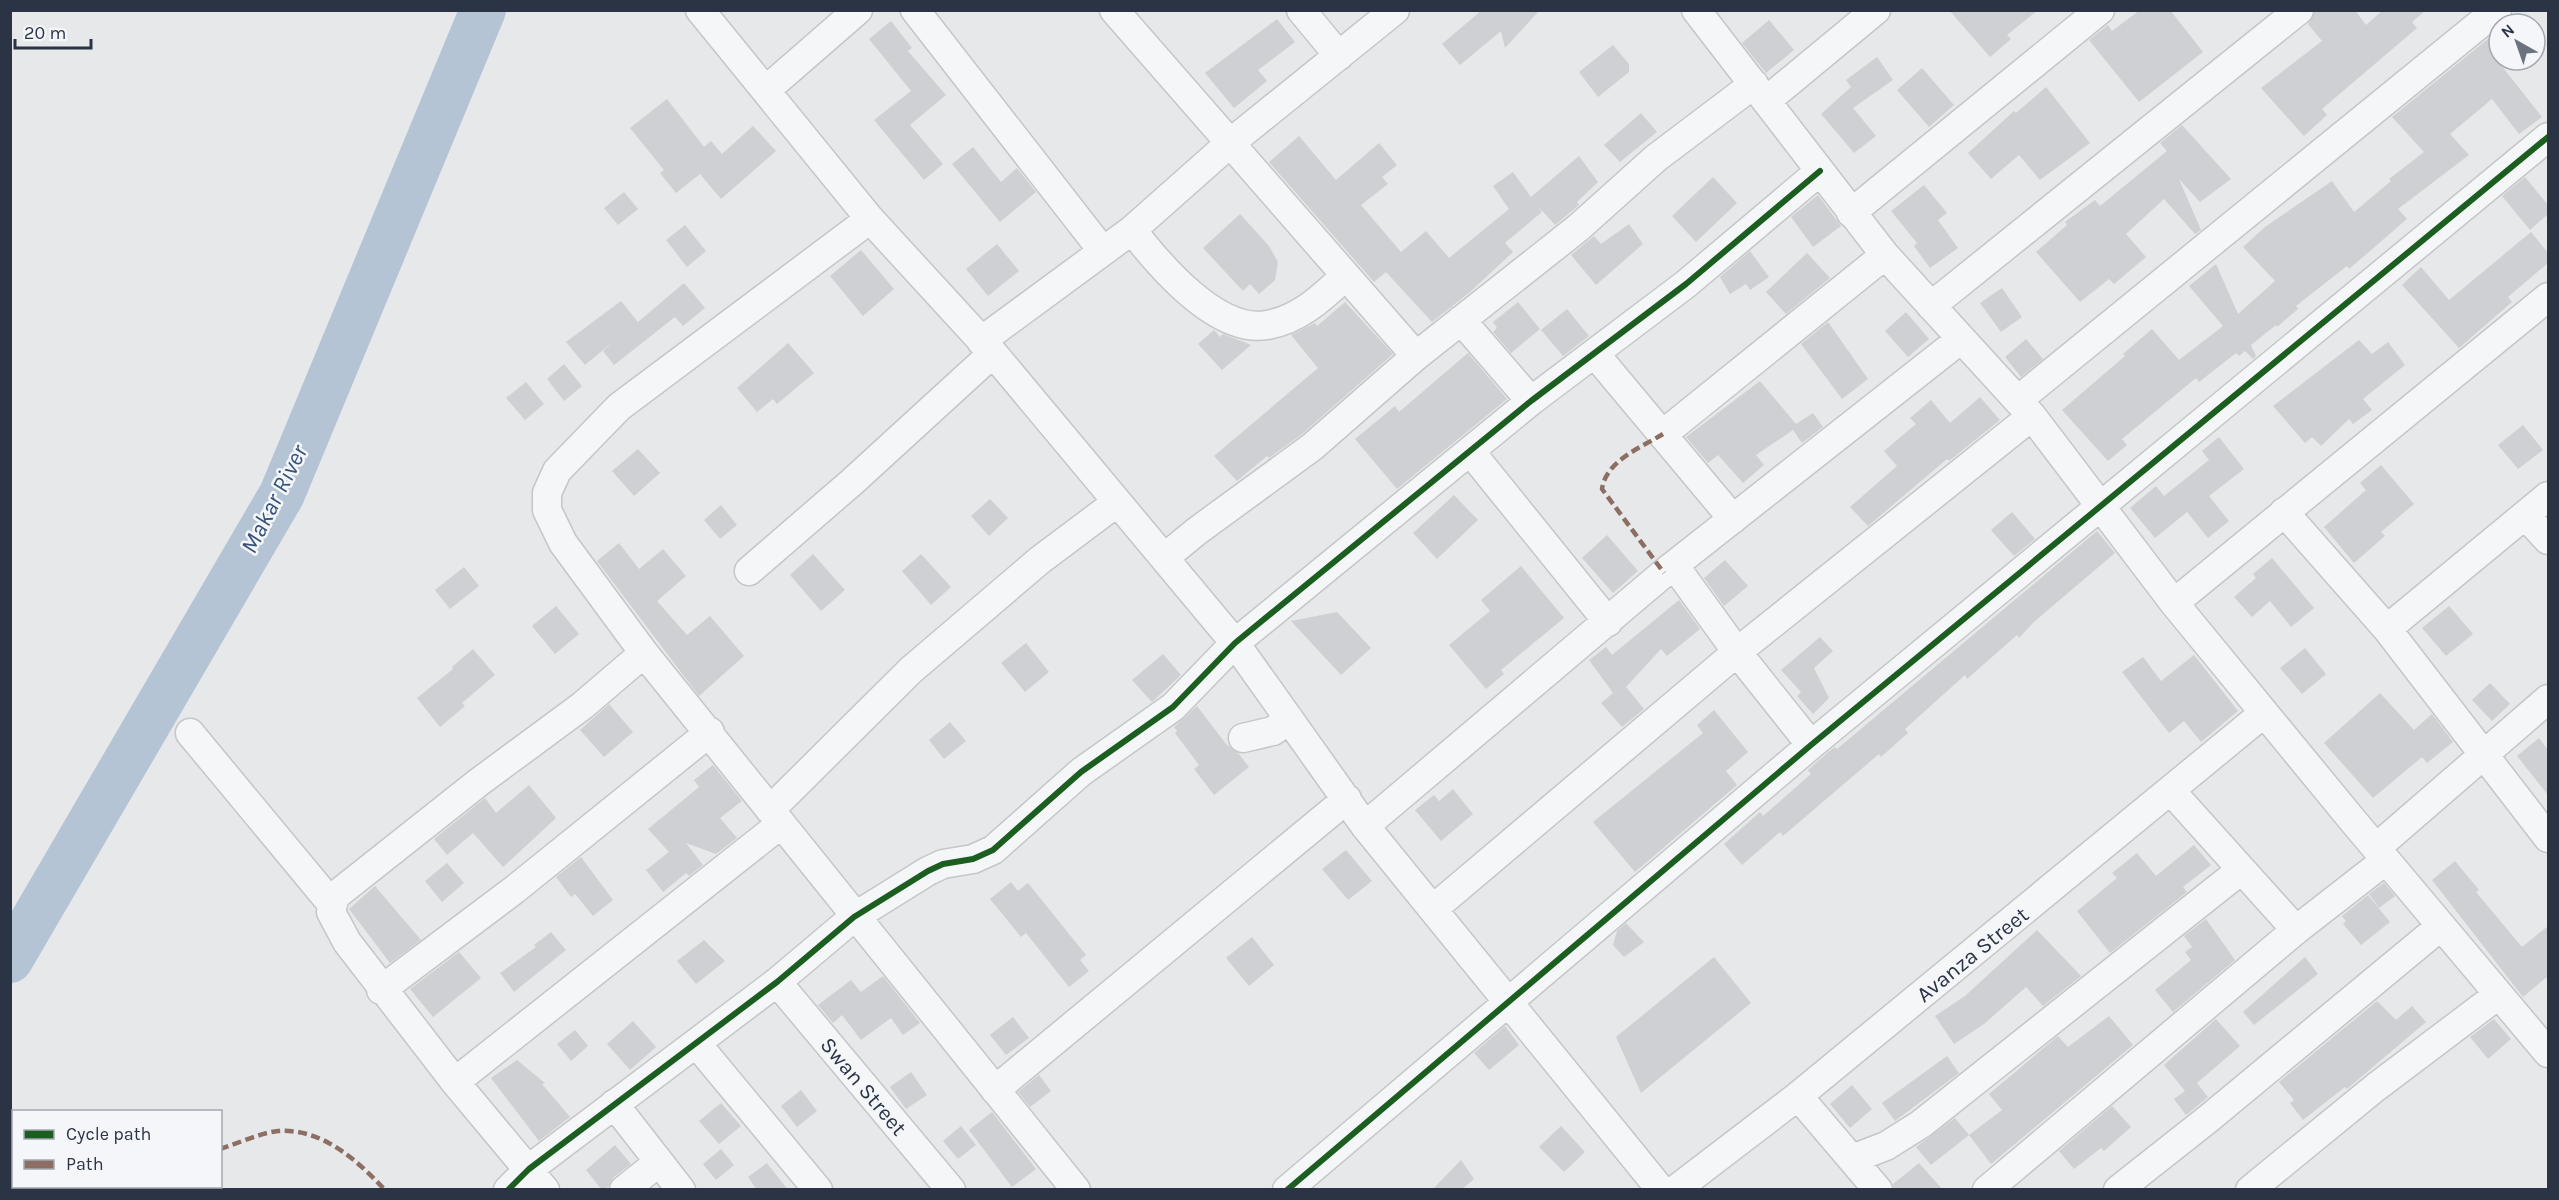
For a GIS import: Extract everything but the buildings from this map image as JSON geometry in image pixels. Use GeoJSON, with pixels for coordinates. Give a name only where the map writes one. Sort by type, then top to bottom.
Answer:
{"type":"FeatureCollection","features":[{"type":"Feature","properties":{"kind":"street"},"geometry":{"type":"LineString","coordinates":[[700,10],[870,219],[987,347],[1235,643],[1365,826],[1660,1188]]}},
{"type":"Feature","properties":{"kind":"street"},"geometry":{"type":"LineString","coordinates":[[766,90],[858,10]]}},
{"type":"Feature","properties":{"kind":"street"},"geometry":{"type":"LineString","coordinates":[[915,10],[1102,250]]}},
{"type":"Feature","properties":{"kind":"street"},"geometry":{"type":"LineString","coordinates":[[1114,10],[1344,277],[1416,356]]}},
{"type":"Feature","properties":{"kind":"street"},"geometry":{"type":"LineString","coordinates":[[1301,10],[1339,56]]}},
{"type":"Feature","properties":{"kind":"street"},"geometry":{"type":"LineString","coordinates":[[749,571],[852,482],[987,347],[1102,250],[1131,230],[1229,144],[1395,10]]}},
{"type":"Feature","properties":{"kind":"street"},"geometry":{"type":"LineString","coordinates":[[1164,558],[1312,447],[1416,356],[1578,228],[1678,141],[1760,93],[1876,10]]}},
{"type":"Feature","properties":{"kind":"street"},"geometry":{"type":"LineString","coordinates":[[1851,213],[2100,10]]}},
{"type":"Feature","properties":{"kind":"street"},"geometry":{"type":"LineString","coordinates":[[1931,306],[2299,10]]}},
{"type":"Feature","properties":{"kind":"street"},"geometry":{"type":"LineString","coordinates":[[1433,909],[2497,10]]}},
{"type":"Feature","properties":{"kind":"street"},"geometry":{"type":"LineString","coordinates":[[1697,11],[1885,255],[2025,408],[2174,603],[2548,1053]]}},
{"type":"Feature","properties":{"kind":"street"},"geometry":{"type":"LineString","coordinates":[[1287,1190],[1811,745],[2548,137]]}},
{"type":"Feature","properties":{"kind":"street"},"geometry":{"type":"LineString","coordinates":[[508,1190],[537,1179],[614,1104],[777,982],[854,917],[928,871],[943,864],[973,859],[993,850],[1080,772],[1173,707],[1235,643],[1531,401],[1686,284],[1820,171]]}},
{"type":"Feature","properties":{"kind":"street"},"geometry":{"type":"LineString","coordinates":[[870,219],[619,407],[557,471],[547,493],[547,510],[553,526],[593,587],[644,653],[710,732],[854,917],[1076,1190]]}},
{"type":"Feature","properties":{"kind":"street"},"geometry":{"type":"LineString","coordinates":[[1131,230],[1175,281],[1217,311],[1243,325],[1265,326],[1299,313],[1320,300],[1344,277]]}},
{"type":"Feature","properties":{"kind":"street"},"geometry":{"type":"LineString","coordinates":[[1662,434],[1885,255]]}},
{"type":"Feature","properties":{"kind":"street"},"geometry":{"type":"LineString","coordinates":[[2174,603],[2548,297]]}},
{"type":"Feature","properties":{"kind":"street"},"geometry":{"type":"LineString","coordinates":[[1461,320],[1531,401]]}},
{"type":"Feature","properties":{"kind":"street"},"geometry":{"type":"LineString","coordinates":[[1365,826],[1674,565],[1961,339]]}},
{"type":"Feature","properties":{"kind":"street"},"geometry":{"type":"LineString","coordinates":[[1595,354],[1733,519]]}},
{"type":"Feature","properties":{"kind":"street"},"geometry":{"type":"LineString","coordinates":[[1470,451],[1608,622]]}},
{"type":"Feature","properties":{"kind":"street"},"geometry":{"type":"LineString","coordinates":[[2387,629],[2548,496]]}},
{"type":"Feature","properties":{"kind":"street"},"geometry":{"type":"LineString","coordinates":[[455,1082],[775,817],[911,670],[1040,560],[1116,503]]}},
{"type":"Feature","properties":{"kind":"street"},"geometry":{"type":"LineString","coordinates":[[2284,512],[2387,629],[2548,838]]}},
{"type":"Feature","properties":{"kind":"street"},"geometry":{"type":"LineString","coordinates":[[2525,515],[2548,540]]}},
{"type":"Feature","properties":{"kind":"street"},"geometry":{"type":"LineString","coordinates":[[1674,565],[1737,652],[1811,745]]}},
{"type":"Feature","properties":{"kind":"street"},"geometry":{"type":"LineString","coordinates":[[537,1179],[381,990],[347,942],[331,912],[332,903],[335,896],[478,782],[582,706],[644,653]]}},
{"type":"Feature","properties":{"kind":"street"},"geometry":{"type":"LineString","coordinates":[[1987,1190],[2296,930],[2381,854],[2484,755],[2548,699]]}},
{"type":"Feature","properties":{"kind":"street","name":"Avanza Street"},"geometry":{"type":"LineString","coordinates":[[1660,1188],[1798,1096],[2264,713]]}},
{"type":"Feature","properties":{"kind":"street"},"geometry":{"type":"LineString","coordinates":[[1243,738],[1273,731],[1289,719]]}},
{"type":"Feature","properties":{"kind":"street"},"geometry":{"type":"LineString","coordinates":[[381,990],[524,883],[710,732]]}},
{"type":"Feature","properties":{"kind":"street"},"geometry":{"type":"LineString","coordinates":[[190,733],[332,903]]}},
{"type":"Feature","properties":{"kind":"street"},"geometry":{"type":"LineString","coordinates":[[2171,791],[2296,930]]}},
{"type":"Feature","properties":{"kind":"street"},"geometry":{"type":"LineString","coordinates":[[995,1090],[1347,798]]}},
{"type":"Feature","properties":{"kind":"street"},"geometry":{"type":"LineString","coordinates":[[1852,1159],[1868,1155],[1897,1141],[1921,1124],[2241,870]]}},
{"type":"Feature","properties":{"kind":"street"},"geometry":{"type":"LineString","coordinates":[[2118,1190],[2208,1119],[2441,926]]}},
{"type":"Feature","properties":{"kind":"street","name":"Swan Street"},"geometry":{"type":"LineString","coordinates":[[777,982],[951,1190]]}},
{"type":"Feature","properties":{"kind":"street"},"geometry":{"type":"LineString","coordinates":[[2250,1190],[2376,1087],[2498,995]]}},
{"type":"Feature","properties":{"kind":"street"},"geometry":{"type":"LineString","coordinates":[[696,1043],[818,1190]]}},
{"type":"Feature","properties":{"kind":"street"},"geometry":{"type":"LineString","coordinates":[[1798,1096],[1878,1190]]}},
{"type":"Feature","properties":{"kind":"street"},"geometry":{"type":"LineString","coordinates":[[614,1104],[681,1190]]}},
{"type":"Feature","properties":{"kind":"street"},"geometry":{"type":"LineString","coordinates":[[624,1190],[659,1162]]}},
{"type":"Feature","properties":{"kind":"waterway","name":"Makar River"},"geometry":{"type":"LineString","coordinates":[[10,960],[282,494],[483,10]]}},
{"type":"Feature","properties":{"kind":"marked path"},"geometry":{"type":"LineString","coordinates":[[1663,434],[1617,463],[1605,479],[1602,489],[1664,573]]}},
{"type":"Feature","properties":{"kind":"marked path"},"geometry":{"type":"LineString","coordinates":[[222,1148],[271,1132],[294,1131],[324,1140],[338,1148],[385,1190]]}},
{"type":"Feature","properties":{"kind":"cycle path"},"geometry":{"type":"LineString","coordinates":[[1287,1190],[1811,745],[2548,137]]}},
{"type":"Feature","properties":{"kind":"cycle path"},"geometry":{"type":"LineString","coordinates":[[508,1190],[529,1169],[777,982],[854,917],[928,871],[943,864],[973,859],[993,850],[1081,772],[1173,707],[1235,643],[1531,401],[1686,284],[1820,171]]}}]}
